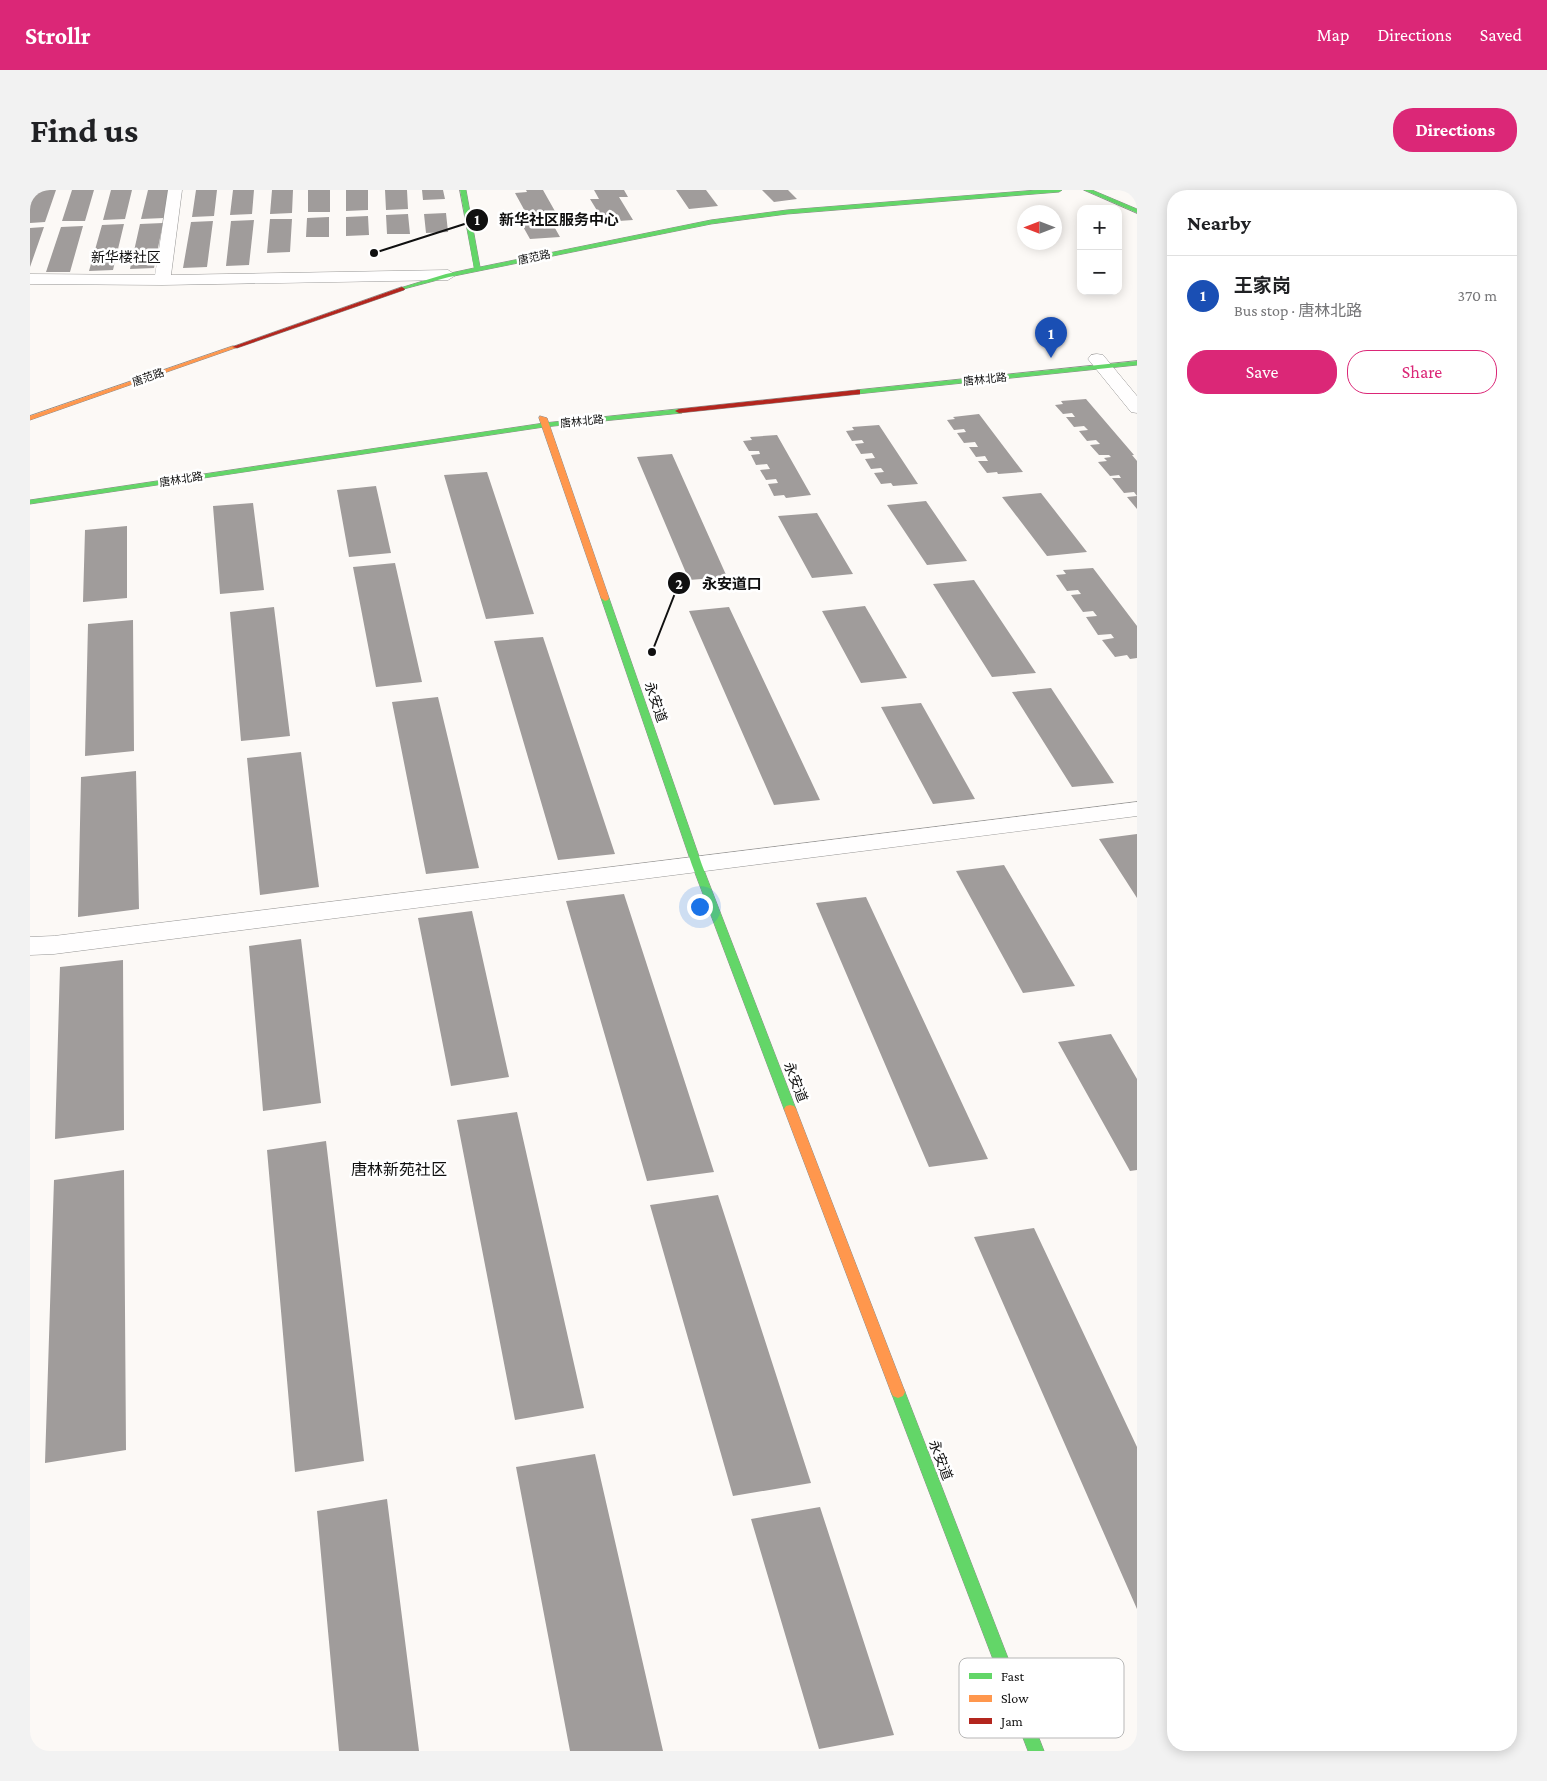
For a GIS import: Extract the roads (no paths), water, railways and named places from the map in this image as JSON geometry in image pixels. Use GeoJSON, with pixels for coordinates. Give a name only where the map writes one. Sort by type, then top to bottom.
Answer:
{"type":"FeatureCollection","features":[{"type":"Feature","properties":{"kind":"main road"},"geometry":{"type":"LineString","coordinates":[[463,190],[477,269]]}},
{"type":"Feature","properties":{"kind":"main road","name":"唐范路"},"geometry":{"type":"LineString","coordinates":[[30,418],[421,282],[448,275],[720,221],[797,211],[1059,190]]}},
{"type":"Feature","properties":{"kind":"main road"},"geometry":{"type":"LineString","coordinates":[[1087,190],[1137,211]]}},
{"type":"Feature","properties":{"kind":"main road","name":"唐林北路"},"geometry":{"type":"LineString","coordinates":[[1100,363],[1137,354]]}},
{"type":"Feature","properties":{"kind":"main road","name":"唐林北路"},"geometry":{"type":"LineString","coordinates":[[30,494],[543,422],[1100,363],[1137,364]]}},
{"type":"Feature","properties":{"kind":"main road","name":"唐林北路"},"geometry":{"type":"LineString","coordinates":[[30,502],[543,422]]}},
{"type":"Feature","properties":{"kind":"main road","name":"永安道"},"geometry":{"type":"LineString","coordinates":[[543,422],[697,865],[1000,1658]]}},
{"type":"Feature","properties":{"kind":"main road","name":"永安道"},"geometry":{"type":"LineString","coordinates":[[1031,1738],[1036,1751]]}},
{"type":"Feature","properties":{"kind":"street"},"geometry":{"type":"LineString","coordinates":[[162,280],[175,190]]}},
{"type":"Feature","properties":{"kind":"street"},"geometry":{"type":"LineString","coordinates":[[30,279],[162,280],[448,275]]}},
{"type":"Feature","properties":{"kind":"street"},"geometry":{"type":"LineString","coordinates":[[1100,363],[1137,408]]}},
{"type":"Feature","properties":{"kind":"street"},"geometry":{"type":"LineString","coordinates":[[30,946],[54,946],[1137,809]]}},
{"type":"Feature","properties":{"kind":"place","name":"新华社区服务中心"},"geometry":{"type":"Point","coordinates":[374,253]}},
{"type":"Feature","properties":{"kind":"place","name":"王家岗"},"geometry":{"type":"Point","coordinates":[1051,358]}},
{"type":"Feature","properties":{"kind":"place","name":"永安道口"},"geometry":{"type":"Point","coordinates":[652,652]}},
{"type":"Feature","properties":{"kind":"district","name":"新华楼社区"},"geometry":{"type":"Point","coordinates":[126,257]}},
{"type":"Feature","properties":{"kind":"district","name":"唐林新苑社区"},"geometry":{"type":"Point","coordinates":[399,1169]}}]}
